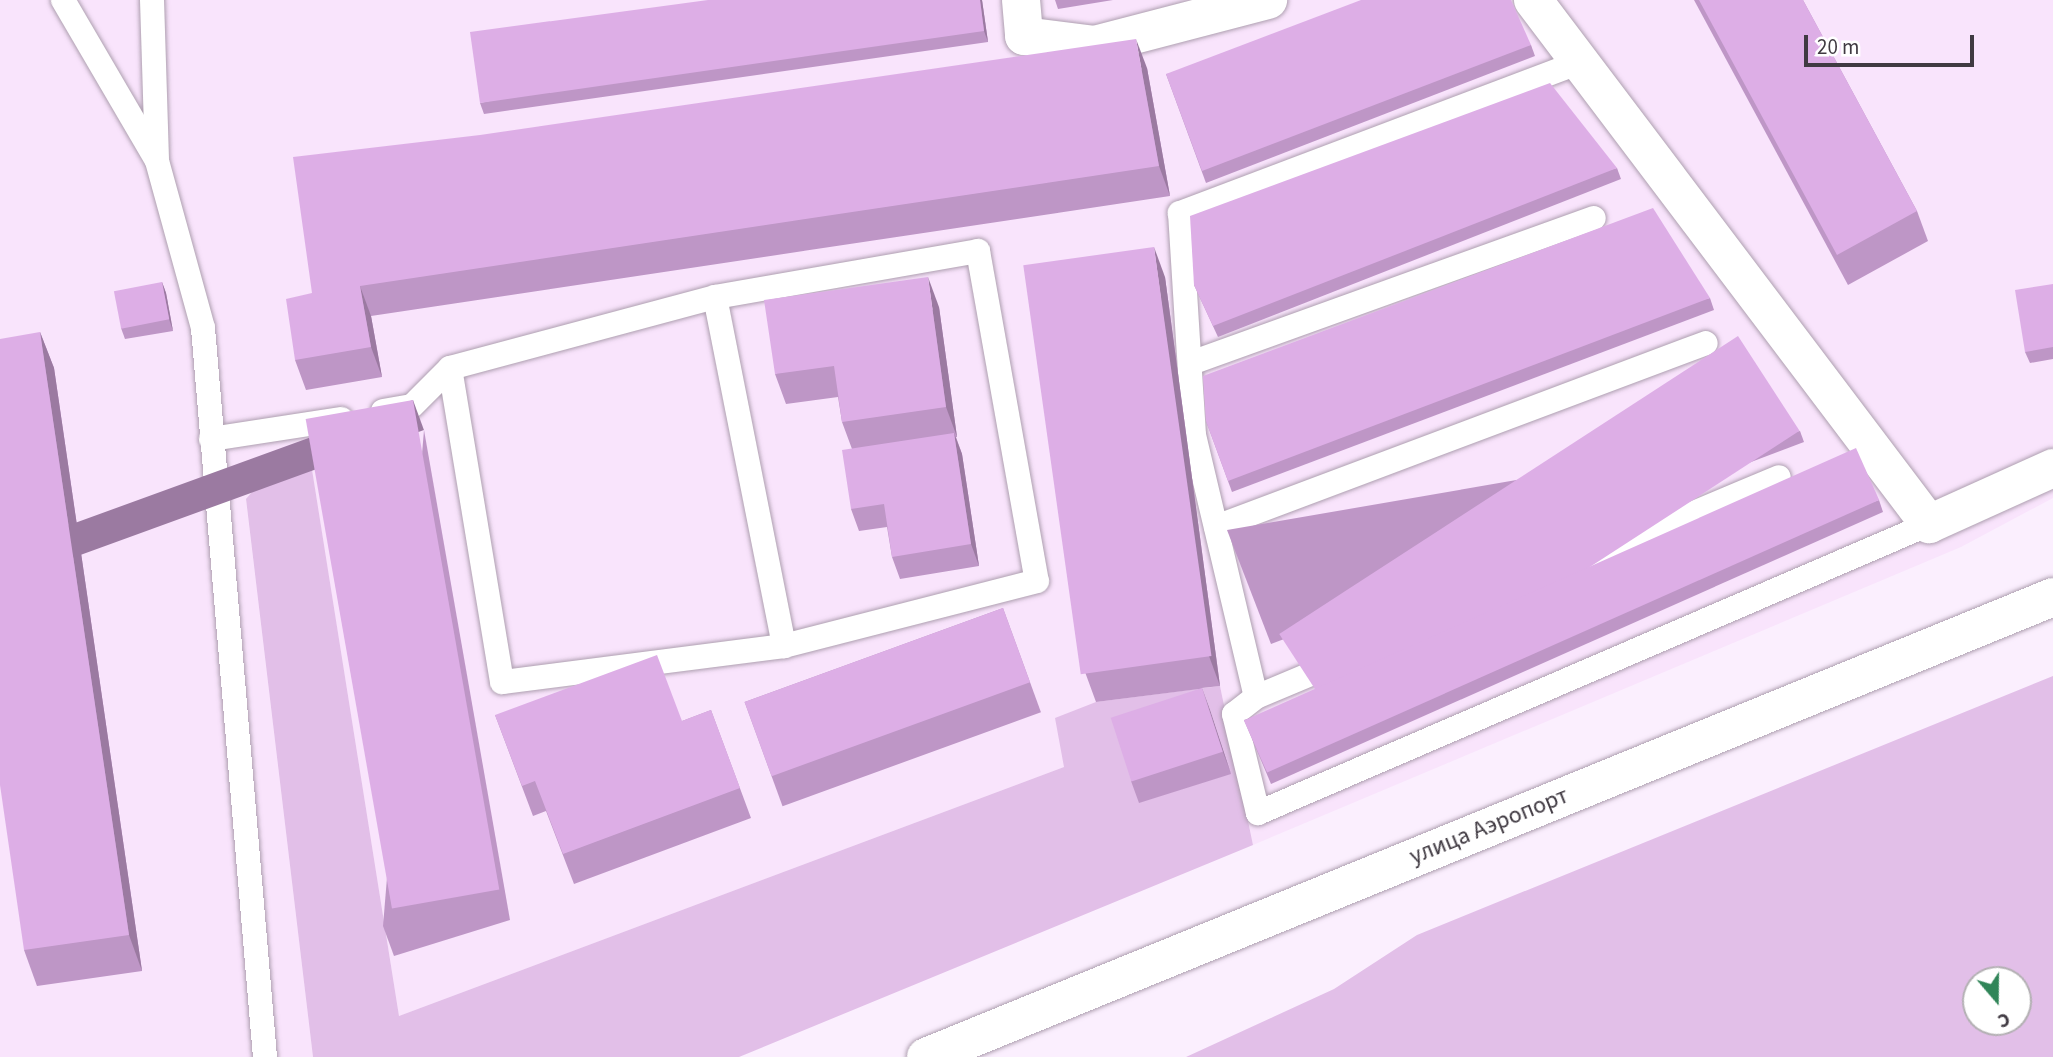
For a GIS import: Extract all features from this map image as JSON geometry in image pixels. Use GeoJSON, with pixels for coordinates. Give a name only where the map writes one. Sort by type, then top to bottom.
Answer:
{"type":"FeatureCollection","features":[{"type":"Feature","properties":{"kind":"main road"},"geometry":{"type":"LineString","coordinates":[[1021,0],[1024,36],[1095,45],[1254,2]]}},
{"type":"Feature","properties":{"kind":"main road"},"geometry":{"type":"LineString","coordinates":[[1534,0],[1929,524],[2053,468]]}},
{"type":"Feature","properties":{"kind":"main road","name":"улица Аэропорт"},"geometry":{"type":"LineString","coordinates":[[926,1057],[2053,597]]}},
{"type":"Feature","properties":{"kind":"lane"},"geometry":{"type":"LineString","coordinates":[[63,0],[157,161]]}},
{"type":"Feature","properties":{"kind":"lane"},"geometry":{"type":"LineString","coordinates":[[152,0],[157,161],[202,328],[265,1057]]}},
{"type":"Feature","properties":{"kind":"lane"},"geometry":{"type":"LineString","coordinates":[[1256,697],[1195,435],[1180,213],[1580,62]]}},
{"type":"Feature","properties":{"kind":"lane"},"geometry":{"type":"LineString","coordinates":[[1191,363],[1594,218]]}},
{"type":"Feature","properties":{"kind":"lane"},"geometry":{"type":"LineString","coordinates":[[211,439],[412,406],[450,368],[715,297],[978,251],[1037,581],[784,646],[502,682],[450,368]]}},
{"type":"Feature","properties":{"kind":"lane"},"geometry":{"type":"LineString","coordinates":[[715,297],[784,646]]}},
{"type":"Feature","properties":{"kind":"lane"},"geometry":{"type":"LineString","coordinates":[[1216,527],[1706,343]]}},
{"type":"Feature","properties":{"kind":"lane"},"geometry":{"type":"LineString","coordinates":[[1779,477],[1256,697],[1234,714],[1258,813],[1929,524]]}},
{"type":"Feature","properties":{"kind":"shaded area"},"geometry":{"type":"Polygon","coordinates":[[[0,0],[2053,0],[2053,498],[1961,547],[1253,845],[1220,686],[1064,767],[399,1016],[310,458],[274,466],[246,500],[313,1057],[0,1057],[0,0]]]}},
{"type":"Feature","properties":{"kind":"shaded area"},"geometry":{"type":"Polygon","coordinates":[[[310,457],[399,1016],[1064,767],[1055,718],[1096,702],[1220,686],[1253,845],[739,1057],[313,1057],[246,499],[274,466],[310,457]]]}},
{"type":"Feature","properties":{"kind":"shaded area"},"geometry":{"type":"Polygon","coordinates":[[[2053,676],[2053,1057],[1186,1057],[1334,989],[1417,935],[2053,676]]]}},
{"type":"Feature","properties":{"kind":"building"},"geometry":{"type":"Polygon","coordinates":[[[708,0],[980,0],[984,31],[480,103],[470,32],[708,0]]]}},
{"type":"Feature","properties":{"kind":"building"},"geometry":{"type":"Polygon","coordinates":[[[1361,0],[1511,0],[1531,45],[1202,171],[1166,74],[1361,0]]]}},
{"type":"Feature","properties":{"kind":"building"},"geometry":{"type":"Polygon","coordinates":[[[1699,0],[1803,0],[1917,211],[1837,255],[1699,0]]]}},
{"type":"Feature","properties":{"kind":"building"},"geometry":{"type":"Polygon","coordinates":[[[1136,39],[1159,166],[360,286],[371,347],[295,360],[286,299],[312,293],[293,157],[480,135],[1136,39]]]}},
{"type":"Feature","properties":{"kind":"building"},"geometry":{"type":"Polygon","coordinates":[[[1550,83],[1617,168],[1213,326],[1194,285],[1190,216],[1550,83]]]}},
{"type":"Feature","properties":{"kind":"building"},"geometry":{"type":"Polygon","coordinates":[[[1653,208],[1710,298],[1228,481],[1206,421],[1203,376],[1653,208]]]}},
{"type":"Feature","properties":{"kind":"building"},"geometry":{"type":"Polygon","coordinates":[[[1154,247],[1211,656],[1081,674],[1023,265],[1154,247]]]}},
{"type":"Feature","properties":{"kind":"building"},"geometry":{"type":"Polygon","coordinates":[[[928,277],[946,407],[842,422],[834,366],[775,374],[764,300],[928,277]]]}},
{"type":"Feature","properties":{"kind":"building"},"geometry":{"type":"Polygon","coordinates":[[[162,282],[169,319],[121,329],[114,291],[162,282]]]}},
{"type":"Feature","properties":{"kind":"building"},"geometry":{"type":"Polygon","coordinates":[[[2053,284],[2053,347],[2025,352],[2015,290],[2053,284]]]}},
{"type":"Feature","properties":{"kind":"building"},"geometry":{"type":"Polygon","coordinates":[[[40,332],[129,935],[24,950],[0,785],[0,339],[40,332]]]}},
{"type":"Feature","properties":{"kind":"building"},"geometry":{"type":"Polygon","coordinates":[[[1738,336],[1800,431],[1341,729],[1279,634],[1738,336]]]}},
{"type":"Feature","properties":{"kind":"building"},"geometry":{"type":"Polygon","coordinates":[[[413,400],[499,889],[392,908],[306,419],[413,400]]]}},
{"type":"Feature","properties":{"kind":"building"},"geometry":{"type":"Polygon","coordinates":[[[954,433],[971,544],[892,557],[884,504],[851,509],[842,450],[954,433]]]}},
{"type":"Feature","properties":{"kind":"building"},"geometry":{"type":"Polygon","coordinates":[[[1856,448],[1879,500],[1267,773],[1244,721],[1856,448]]]}},
{"type":"Feature","properties":{"kind":"building"},"geometry":{"type":"Polygon","coordinates":[[[1003,608],[1030,682],[772,776],[745,702],[1003,608]]]}},
{"type":"Feature","properties":{"kind":"building"},"geometry":{"type":"Polygon","coordinates":[[[657,655],[682,721],[711,710],[740,788],[563,854],[535,781],[522,786],[495,715],[657,655]]]}},
{"type":"Feature","properties":{"kind":"building"},"geometry":{"type":"Polygon","coordinates":[[[1202,688],[1223,752],[1131,781],[1111,718],[1202,688]]]}}]}
